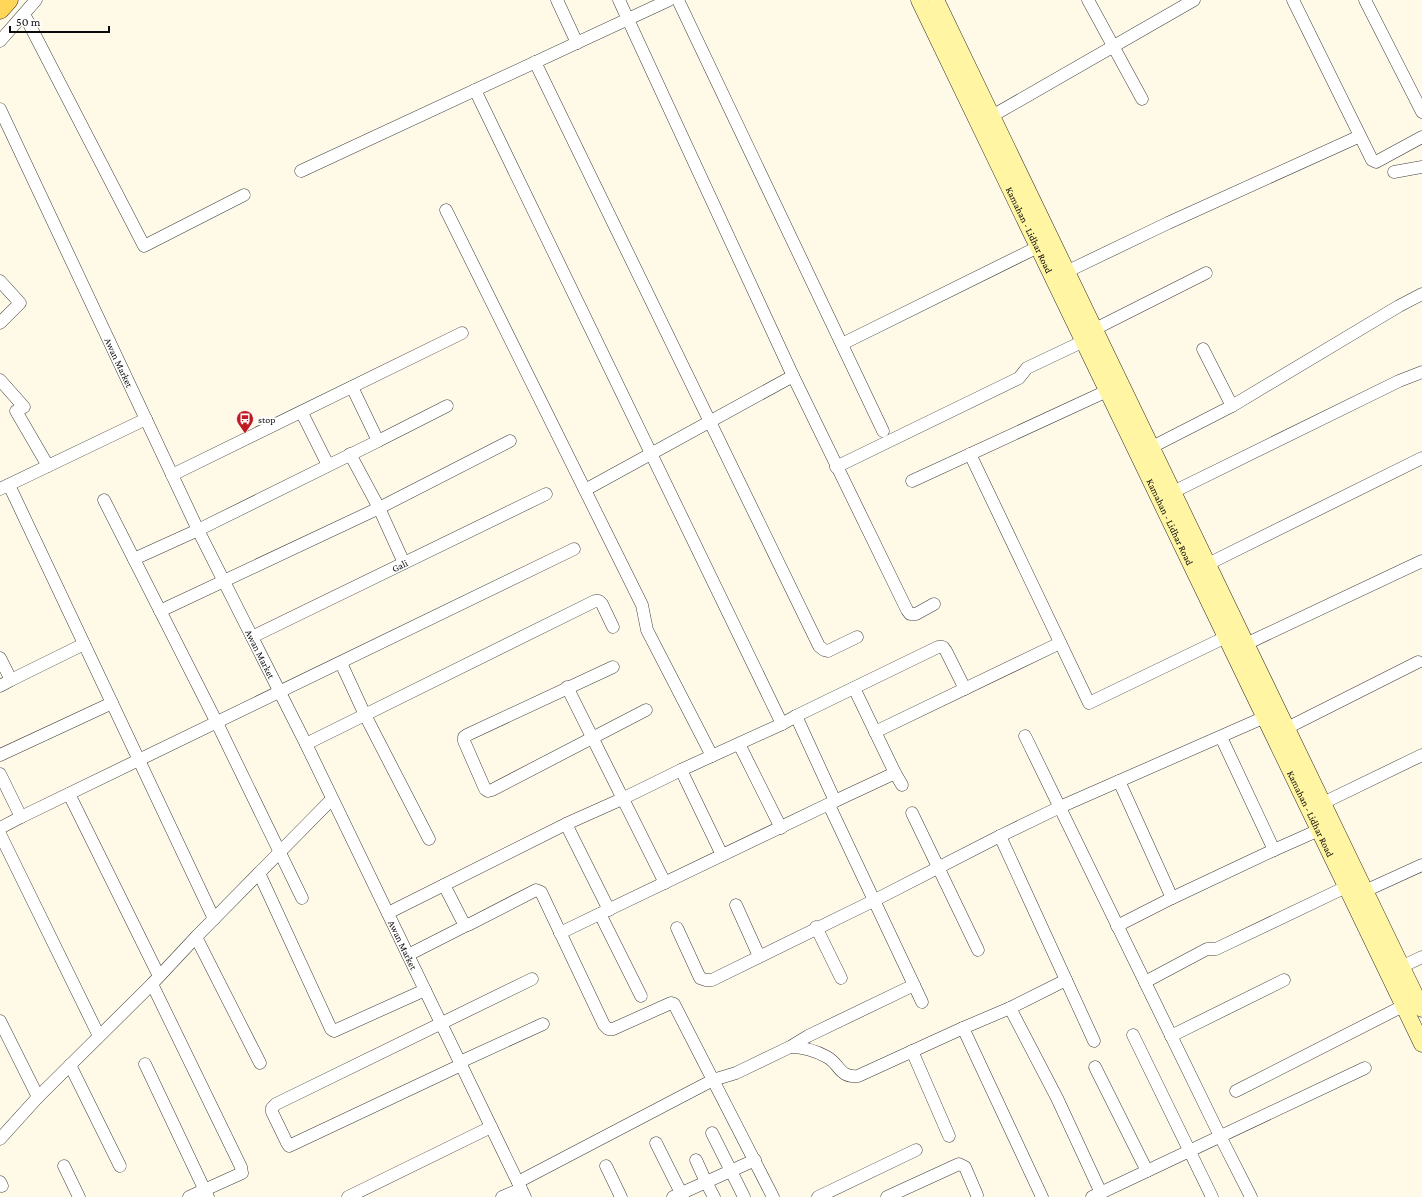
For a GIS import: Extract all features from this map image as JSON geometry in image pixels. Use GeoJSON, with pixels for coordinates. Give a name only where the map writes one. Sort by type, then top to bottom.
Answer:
{"type":"FeatureCollection","features":[{"type":"Feature","properties":{"kind":"main road"},"geometry":{"type":"LineString","coordinates":[[0,10],[8,0]]}},
{"type":"Feature","properties":{"kind":"main road","name":"Kamahan - Lidhar Road"},"geometry":{"type":"LineString","coordinates":[[919,0],[1422,1044]]}},
{"type":"Feature","properties":{"kind":"main road","name":"Kamahan - Lidhar Road"},"geometry":{"type":"LineString","coordinates":[[936,0],[1422,1009]]}},
{"type":"Feature","properties":{"kind":"street"},"geometry":{"type":"LineString","coordinates":[[0,42],[36,0]]}},
{"type":"Feature","properties":{"kind":"street"},"geometry":{"type":"LineString","coordinates":[[557,0],[577,43]]}},
{"type":"Feature","properties":{"kind":"street"},"geometry":{"type":"LineString","coordinates":[[619,0],[793,376],[907,610],[910,614],[916,614],[934,604]]}},
{"type":"Feature","properties":{"kind":"street"},"geometry":{"type":"LineString","coordinates":[[302,171],[669,0]]}},
{"type":"Feature","properties":{"kind":"street"},"geometry":{"type":"LineString","coordinates":[[678,0],[883,431]]}},
{"type":"Feature","properties":{"kind":"street"},"geometry":{"type":"LineString","coordinates":[[1088,0],[1142,99]]}},
{"type":"Feature","properties":{"kind":"street"},"geometry":{"type":"LineString","coordinates":[[992,116],[1113,46],[1179,4],[1194,0]]}},
{"type":"Feature","properties":{"kind":"street"},"geometry":{"type":"LineString","coordinates":[[1292,0],[1372,160],[1376,162],[1422,137]]}},
{"type":"Feature","properties":{"kind":"street"},"geometry":{"type":"LineString","coordinates":[[1365,0],[1422,112]]}},
{"type":"Feature","properties":{"kind":"street"},"geometry":{"type":"LineString","coordinates":[[24,14],[144,246],[244,195]]}},
{"type":"Feature","properties":{"kind":"street"},"geometry":{"type":"LineString","coordinates":[[535,62],[819,646],[828,651],[857,637]]}},
{"type":"Feature","properties":{"kind":"street"},"geometry":{"type":"LineString","coordinates":[[475,90],[782,724]]}},
{"type":"Feature","properties":{"kind":"street","name":"Awan Market"},"geometry":{"type":"LineString","coordinates":[[0,109],[198,530],[306,744],[521,1189]]}},
{"type":"Feature","properties":{"kind":"street"},"geometry":{"type":"LineString","coordinates":[[1066,272],[1168,223],[1360,136]]}},
{"type":"Feature","properties":{"kind":"street"},"geometry":{"type":"LineString","coordinates":[[1394,172],[1422,167]]}},
{"type":"Feature","properties":{"kind":"street"},"geometry":{"type":"LineString","coordinates":[[446,210],[642,605],[647,630],[712,756]]}},
{"type":"Feature","properties":{"kind":"street"},"geometry":{"type":"LineString","coordinates":[[842,344],[1038,247]]}},
{"type":"Feature","properties":{"kind":"street"},"geometry":{"type":"LineString","coordinates":[[1094,329],[1206,273]]}},
{"type":"Feature","properties":{"kind":"street"},"geometry":{"type":"LineString","coordinates":[[0,281],[20,303],[0,323]]}},
{"type":"Feature","properties":{"kind":"street"},"geometry":{"type":"LineString","coordinates":[[1152,448],[1232,406],[1398,306],[1422,294]]}},
{"type":"Feature","properties":{"kind":"street"},"geometry":{"type":"LineString","coordinates":[[172,475],[302,413],[462,333]]}},
{"type":"Feature","properties":{"kind":"street"},"geometry":{"type":"LineString","coordinates":[[836,467],[1018,378],[1027,368],[1084,341]]}},
{"type":"Feature","properties":{"kind":"street"},"geometry":{"type":"LineString","coordinates":[[1203,349],[1232,406]]}},
{"type":"Feature","properties":{"kind":"street"},"geometry":{"type":"LineString","coordinates":[[1173,492],[1392,384],[1422,372]]}},
{"type":"Feature","properties":{"kind":"street"},"geometry":{"type":"LineString","coordinates":[[585,490],[793,376]]}},
{"type":"Feature","properties":{"kind":"street"},"geometry":{"type":"LineString","coordinates":[[0,380],[24,407],[16,411],[48,466]]}},
{"type":"Feature","properties":{"kind":"street"},"geometry":{"type":"LineString","coordinates":[[352,387],[378,441]]}},
{"type":"Feature","properties":{"kind":"street"},"geometry":{"type":"LineString","coordinates":[[912,481],[1108,391]]}},
{"type":"Feature","properties":{"kind":"street"},"geometry":{"type":"LineString","coordinates":[[134,560],[198,530],[447,406]]}},
{"type":"Feature","properties":{"kind":"street"},"geometry":{"type":"LineString","coordinates":[[302,413],[328,465]]}},
{"type":"Feature","properties":{"kind":"street"},"geometry":{"type":"LineString","coordinates":[[146,419],[5,487],[84,644],[214,918]]}},
{"type":"Feature","properties":{"kind":"street"},"geometry":{"type":"LineString","coordinates":[[160,611],[379,508],[510,441]]}},
{"type":"Feature","properties":{"kind":"street"},"geometry":{"type":"LineString","coordinates":[[350,454],[379,508],[404,563]]}},
{"type":"Feature","properties":{"kind":"street"},"geometry":{"type":"LineString","coordinates":[[970,454],[1088,703],[1226,637]]}},
{"type":"Feature","properties":{"kind":"street"},"geometry":{"type":"LineString","coordinates":[[1208,564],[1422,458]]}},
{"type":"Feature","properties":{"kind":"street","name":"Gali"},"geometry":{"type":"LineString","coordinates":[[252,637],[546,494]]}},
{"type":"Feature","properties":{"kind":"street"},"geometry":{"type":"LineString","coordinates":[[104,500],[217,723],[302,898]]}},
{"type":"Feature","properties":{"kind":"street"},"geometry":{"type":"LineString","coordinates":[[0,828],[574,549]]}},
{"type":"Feature","properties":{"kind":"street"},"geometry":{"type":"LineString","coordinates":[[1246,644],[1422,561]]}},
{"type":"Feature","properties":{"kind":"street"},"geometry":{"type":"LineString","coordinates":[[306,744],[595,601],[602,604],[613,627]]}},
{"type":"Feature","properties":{"kind":"street"},"geometry":{"type":"LineString","coordinates":[[875,732],[1060,643]]}},
{"type":"Feature","properties":{"kind":"street"},"geometry":{"type":"LineString","coordinates":[[0,658],[5,683],[84,644]]}},
{"type":"Feature","properties":{"kind":"street"},"geometry":{"type":"LineString","coordinates":[[388,913],[566,824],[622,800],[681,770],[782,724],[938,647],[943,647],[964,689]]}},
{"type":"Feature","properties":{"kind":"street"},"geometry":{"type":"LineString","coordinates":[[1287,728],[1418,662]]}},
{"type":"Feature","properties":{"kind":"street"},"geometry":{"type":"LineString","coordinates":[[341,663],[365,715],[429,839]]}},
{"type":"Feature","properties":{"kind":"street"},"geometry":{"type":"LineString","coordinates":[[613,667],[567,687],[467,735],[464,738],[464,741],[485,789],[488,791],[492,790],[646,710]]}},
{"type":"Feature","properties":{"kind":"street"},"geometry":{"type":"LineString","coordinates":[[567,687],[622,800],[665,883]]}},
{"type":"Feature","properties":{"kind":"street"},"geometry":{"type":"LineString","coordinates":[[854,688],[902,785]]}},
{"type":"Feature","properties":{"kind":"street"},"geometry":{"type":"LineString","coordinates":[[0,755],[112,703]]}},
{"type":"Feature","properties":{"kind":"street"},"geometry":{"type":"LineString","coordinates":[[796,716],[874,900],[922,1002]]}},
{"type":"Feature","properties":{"kind":"street"},"geometry":{"type":"LineString","coordinates":[[677,928],[700,978],[712,980],[874,900],[938,866],[1060,807],[1265,718]]}},
{"type":"Feature","properties":{"kind":"street"},"geometry":{"type":"LineString","coordinates":[[1025,736],[1251,1197]]}},
{"type":"Feature","properties":{"kind":"street"},"geometry":{"type":"LineString","coordinates":[[1221,737],[1274,850]]}},
{"type":"Feature","properties":{"kind":"street"},"geometry":{"type":"LineString","coordinates":[[739,744],[781,828]]}},
{"type":"Feature","properties":{"kind":"street"},"geometry":{"type":"LineString","coordinates":[[1323,803],[1422,755]]}},
{"type":"Feature","properties":{"kind":"street"},"geometry":{"type":"LineString","coordinates":[[681,770],[722,856]]}},
{"type":"Feature","properties":{"kind":"street"},"geometry":{"type":"LineString","coordinates":[[560,933],[895,773]]}},
{"type":"Feature","properties":{"kind":"street"},"geometry":{"type":"LineString","coordinates":[[0,774],[21,818]]}},
{"type":"Feature","properties":{"kind":"street"},"geometry":{"type":"LineString","coordinates":[[1119,781],[1172,898]]}},
{"type":"Feature","properties":{"kind":"street"},"geometry":{"type":"LineString","coordinates":[[69,794],[241,1167],[242,1173],[239,1175],[207,1193],[189,1197]]}},
{"type":"Feature","properties":{"kind":"street"},"geometry":{"type":"LineString","coordinates":[[0,1139],[38,1097],[332,799]]}},
{"type":"Feature","properties":{"kind":"street"},"geometry":{"type":"LineString","coordinates":[[912,813],[978,950]]}},
{"type":"Feature","properties":{"kind":"street"},"geometry":{"type":"LineString","coordinates":[[566,824],[641,996]]}},
{"type":"Feature","properties":{"kind":"street"},"geometry":{"type":"LineString","coordinates":[[1117,926],[1172,898],[1319,830]]}},
{"type":"Feature","properties":{"kind":"street"},"geometry":{"type":"LineString","coordinates":[[0,834],[99,1036]]}},
{"type":"Feature","properties":{"kind":"street"},"geometry":{"type":"LineString","coordinates":[[1000,836],[1094,1041]]}},
{"type":"Feature","properties":{"kind":"street"},"geometry":{"type":"LineString","coordinates":[[1365,891],[1422,865]]}},
{"type":"Feature","properties":{"kind":"street"},"geometry":{"type":"LineString","coordinates":[[259,873],[331,1028],[334,1031],[425,990]]}},
{"type":"Feature","properties":{"kind":"street"},"geometry":{"type":"LineString","coordinates":[[444,885],[463,922],[467,924]]}},
{"type":"Feature","properties":{"kind":"street"},"geometry":{"type":"LineString","coordinates":[[1145,982],[1207,949],[1216,949],[1346,887]]}},
{"type":"Feature","properties":{"kind":"street"},"geometry":{"type":"LineString","coordinates":[[408,955],[536,890],[541,892],[604,1025],[608,1029],[613,1029],[671,1003],[674,1004],[773,1197]]}},
{"type":"Feature","properties":{"kind":"street"},"geometry":{"type":"LineString","coordinates":[[736,905],[759,956]]}},
{"type":"Feature","properties":{"kind":"street"},"geometry":{"type":"LineString","coordinates":[[816,928],[841,978]]}},
{"type":"Feature","properties":{"kind":"street"},"geometry":{"type":"LineString","coordinates":[[196,937],[260,1063]]}},
{"type":"Feature","properties":{"kind":"street"},"geometry":{"type":"LineString","coordinates":[[1401,967],[1422,957]]}},
{"type":"Feature","properties":{"kind":"street"},"geometry":{"type":"LineString","coordinates":[[532,979],[276,1104],[272,1108],[272,1112],[287,1143],[290,1146],[543,1024]]}},
{"type":"Feature","properties":{"kind":"street"},"geometry":{"type":"LineString","coordinates":[[790,1047],[800,1047],[828,1058],[845,1075],[850,1077],[858,1076],[1010,1008],[1066,980]]}},
{"type":"Feature","properties":{"kind":"street"},"geometry":{"type":"LineString","coordinates":[[1171,1036],[1284,980]]}},
{"type":"Feature","properties":{"kind":"street"},"geometry":{"type":"LineString","coordinates":[[502,1197],[521,1189],[713,1080],[736,1073],[914,984]]}},
{"type":"Feature","properties":{"kind":"street"},"geometry":{"type":"LineString","coordinates":[[1236,1091],[1403,1006]]}},
{"type":"Feature","properties":{"kind":"street"},"geometry":{"type":"LineString","coordinates":[[1010,1008],[1057,1098],[1096,1195],[1365,1068]]}},
{"type":"Feature","properties":{"kind":"street"},"geometry":{"type":"LineString","coordinates":[[0,1021],[38,1097]]}},
{"type":"Feature","properties":{"kind":"street"},"geometry":{"type":"LineString","coordinates":[[963,1028],[1042,1197]]}},
{"type":"Feature","properties":{"kind":"street"},"geometry":{"type":"LineString","coordinates":[[1133,1034],[1212,1197]]}},
{"type":"Feature","properties":{"kind":"street"},"geometry":{"type":"LineString","coordinates":[[912,1051],[949,1136]]}},
{"type":"Feature","properties":{"kind":"street"},"geometry":{"type":"LineString","coordinates":[[145,1064],[207,1193]]}},
{"type":"Feature","properties":{"kind":"street"},"geometry":{"type":"LineString","coordinates":[[70,1065],[120,1166]]}},
{"type":"Feature","properties":{"kind":"street"},"geometry":{"type":"LineString","coordinates":[[1095,1067],[1147,1171]]}},
{"type":"Feature","properties":{"kind":"street"},"geometry":{"type":"LineString","coordinates":[[348,1197],[369,1192],[491,1127]]}},
{"type":"Feature","properties":{"kind":"street"},"geometry":{"type":"LineString","coordinates":[[712,1133],[744,1197]]}},
{"type":"Feature","properties":{"kind":"street"},"geometry":{"type":"LineString","coordinates":[[656,1143],[679,1196],[755,1160]]}},
{"type":"Feature","properties":{"kind":"street"},"geometry":{"type":"LineString","coordinates":[[818,1197],[916,1150]]}},
{"type":"Feature","properties":{"kind":"street"},"geometry":{"type":"LineString","coordinates":[[696,1160],[714,1197]]}},
{"type":"Feature","properties":{"kind":"street"},"geometry":{"type":"LineString","coordinates":[[887,1197],[904,1193],[959,1164],[965,1167],[975,1196]]}},
{"type":"Feature","properties":{"kind":"street"},"geometry":{"type":"LineString","coordinates":[[64,1166],[79,1197]]}},
{"type":"Feature","properties":{"kind":"street"},"geometry":{"type":"LineString","coordinates":[[606,1166],[621,1197]]}},
{"type":"Feature","properties":{"kind":"place","name":"stop"},"geometry":{"type":"Point","coordinates":[245,434]}}]}
